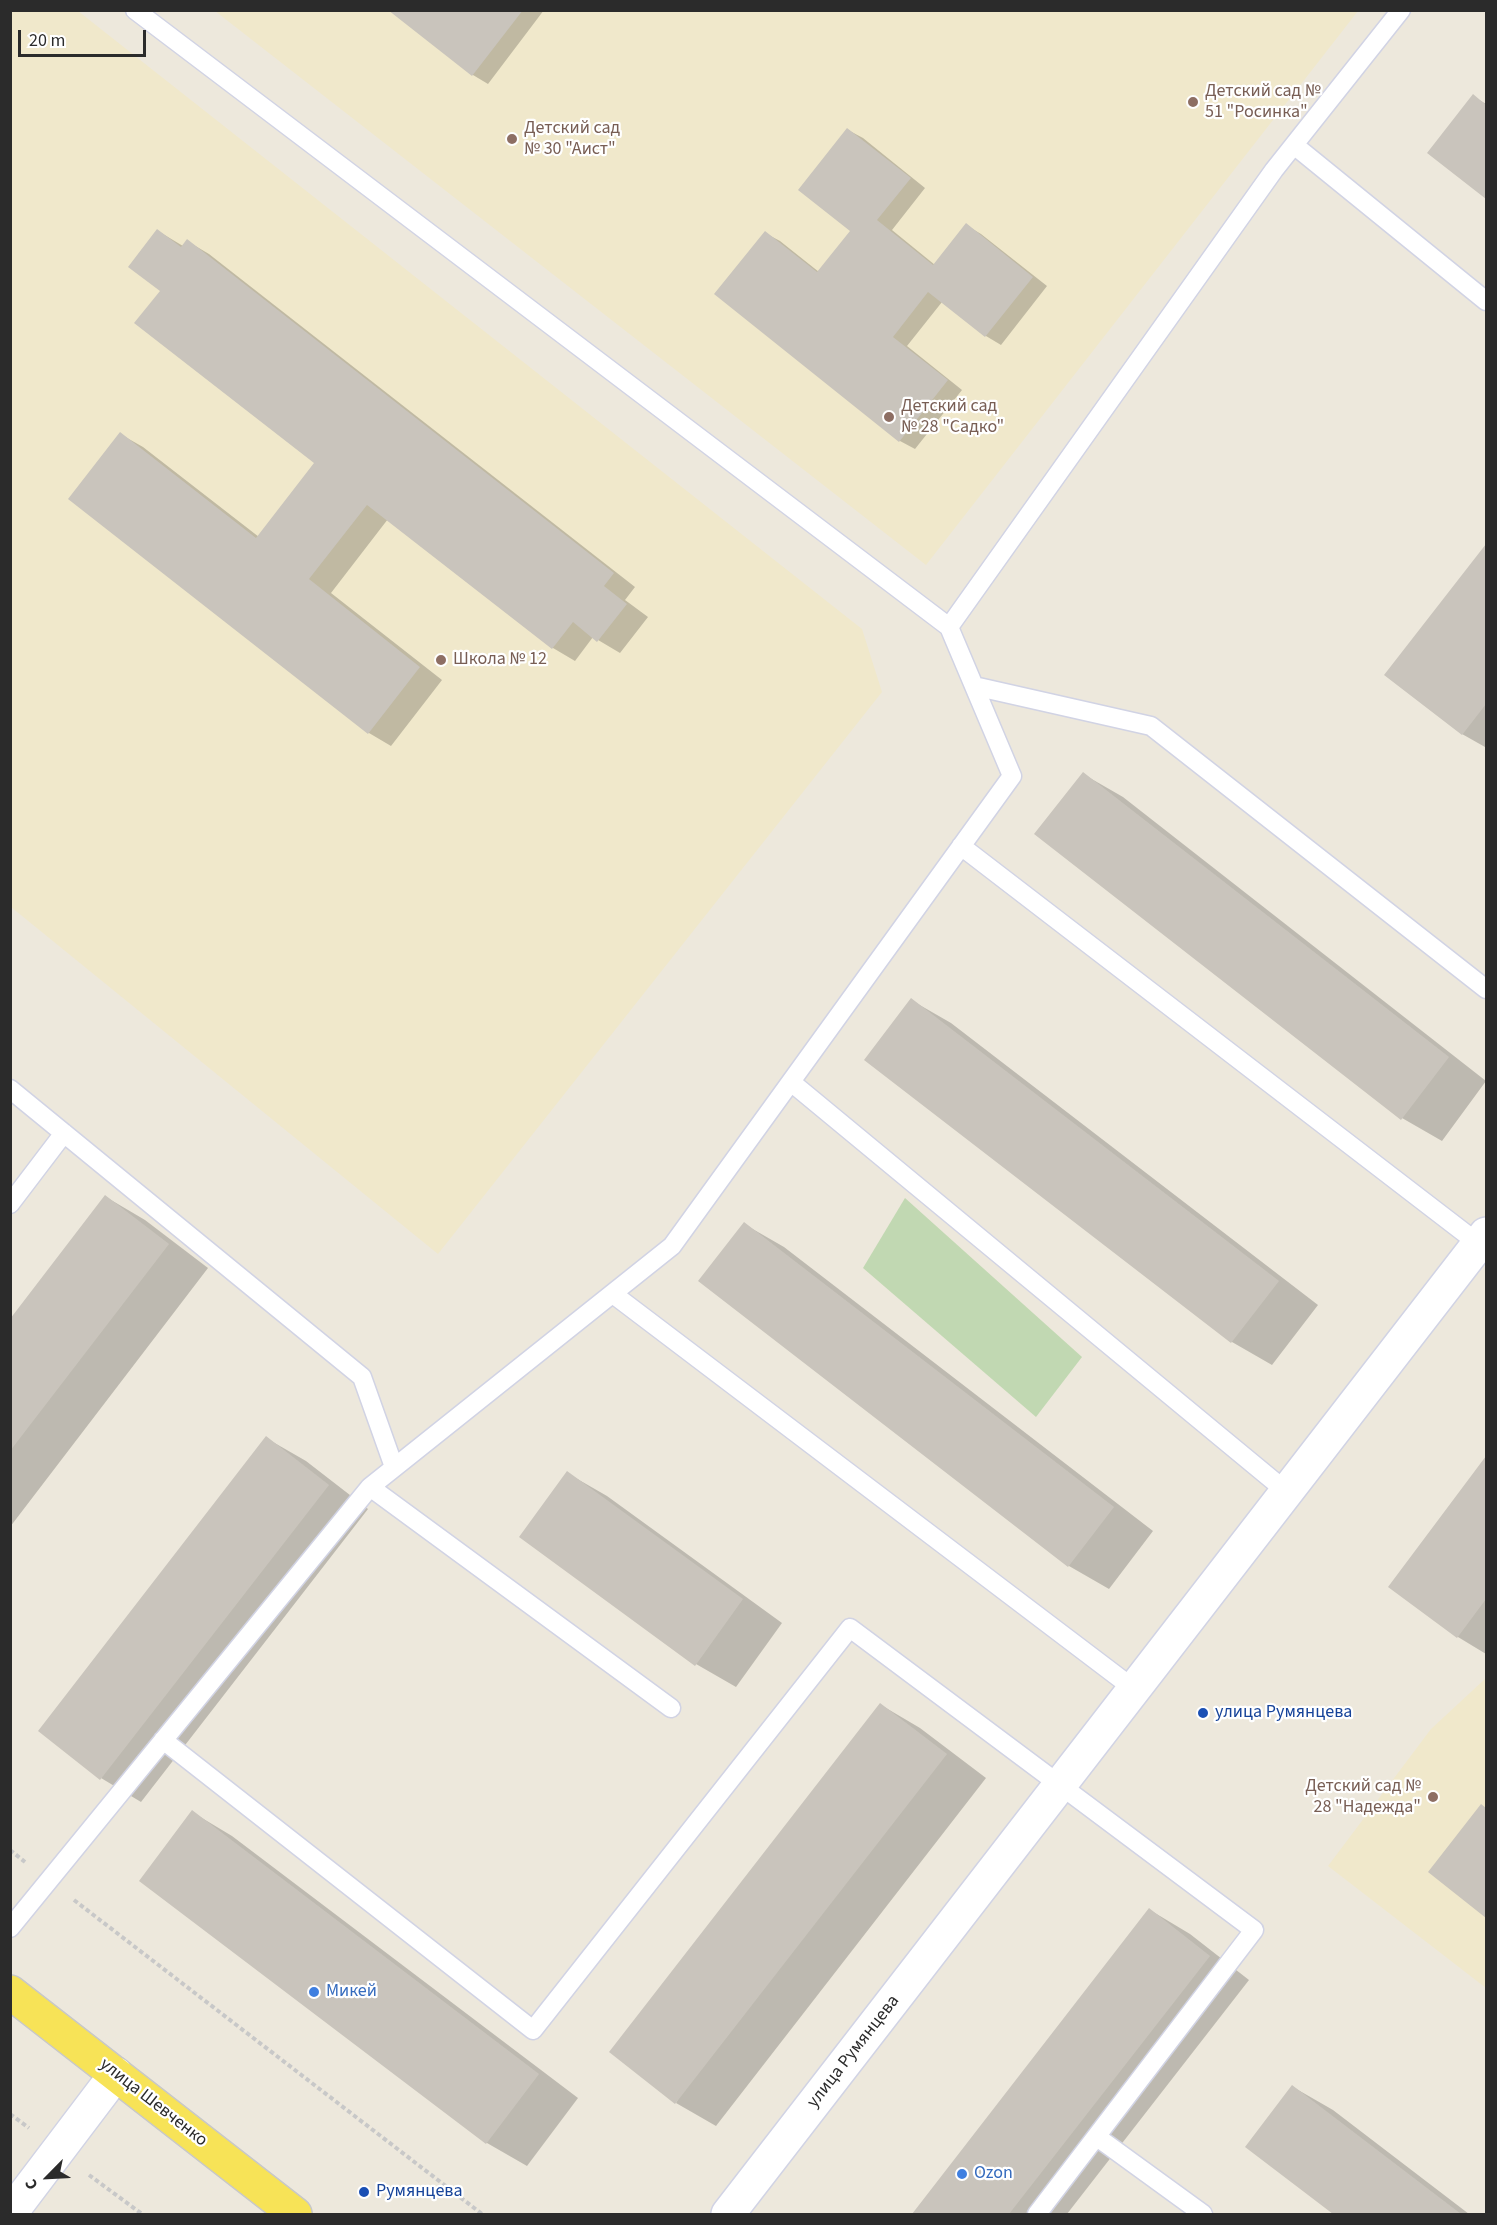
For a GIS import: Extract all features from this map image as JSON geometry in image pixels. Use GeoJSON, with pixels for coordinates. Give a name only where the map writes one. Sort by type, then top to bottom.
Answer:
{"type":"FeatureCollection","features":[{"type":"Feature","properties":{"kind":"main road","name":"улица Румянцева"},"geometry":{"type":"LineString","coordinates":[[728,2214],[1483,1239]]}},
{"type":"Feature","properties":{"kind":"main road","name":"улица Шевченко"},"geometry":{"type":"LineString","coordinates":[[10,1992],[295,2214]]}},
{"type":"Feature","properties":{"kind":"main road"},"geometry":{"type":"LineString","coordinates":[[10,2214],[116,2074]]}},
{"type":"Feature","properties":{"kind":"lane"},"geometry":{"type":"LineString","coordinates":[[10,1928],[370,1487],[672,1246],[1012,776],[949,627],[135,10]]}},
{"type":"Feature","properties":{"kind":"lane"},"geometry":{"type":"LineString","coordinates":[[949,627],[1260,189],[1401,10]]}},
{"type":"Feature","properties":{"kind":"lane"},"geometry":{"type":"LineString","coordinates":[[1294,146],[1486,301]]}},
{"type":"Feature","properties":{"kind":"lane"},"geometry":{"type":"LineString","coordinates":[[974,686],[1151,726],[1486,989]]}},
{"type":"Feature","properties":{"kind":"lane"},"geometry":{"type":"LineString","coordinates":[[962,846],[1483,1239]]}},
{"type":"Feature","properties":{"kind":"lane"},"geometry":{"type":"LineString","coordinates":[[791,1082],[1287,1492]]}},
{"type":"Feature","properties":{"kind":"lane"},"geometry":{"type":"LineString","coordinates":[[10,1089],[362,1377],[394,1467]]}},
{"type":"Feature","properties":{"kind":"lane"},"geometry":{"type":"LineString","coordinates":[[10,1204],[64,1133]]}},
{"type":"Feature","properties":{"kind":"lane"},"geometry":{"type":"LineString","coordinates":[[613,1294],[1134,1689]]}},
{"type":"Feature","properties":{"kind":"lane"},"geometry":{"type":"LineString","coordinates":[[370,1487],[671,1708]]}},
{"type":"Feature","properties":{"kind":"lane"},"geometry":{"type":"LineString","coordinates":[[163,1740],[533,2030],[850,1628],[1254,1930],[1037,2214]]}},
{"type":"Feature","properties":{"kind":"lane"},"geometry":{"type":"LineString","coordinates":[[1097,2136],[1203,2214]]}},
{"type":"Feature","properties":{"kind":"path"},"geometry":{"type":"LineString","coordinates":[[10,1850],[482,2214]]}},
{"type":"Feature","properties":{"kind":"shaded area","name":"Школа № 12"},"geometry":{"type":"Polygon","coordinates":[[[10,11],[78,11],[862,629],[882,692],[438,1254],[11,907],[10,11]]]}},
{"type":"Feature","properties":{"kind":"shaded area","name":"Детский сад № 28 \"Садко\""},"geometry":{"type":"Polygon","coordinates":[[[215,11],[1358,11],[926,565],[215,11]]]}},
{"type":"Feature","properties":{"kind":"shaded area","name":"Детский сад № 28 \"Надежда\""},"geometry":{"type":"Polygon","coordinates":[[[1486,1678],[1486,1988],[1328,1866],[1431,1729],[1486,1678]]]}},
{"type":"Feature","properties":{"kind":"green space"},"geometry":{"type":"Polygon","coordinates":[[[905,1198],[1082,1357],[1036,1417],[863,1268],[905,1198]]]}},
{"type":"Feature","properties":{"kind":"building"},"geometry":{"type":"Polygon","coordinates":[[[388,10],[523,10],[472,76],[388,10]]]}},
{"type":"Feature","properties":{"kind":"building"},"geometry":{"type":"Polygon","coordinates":[[[1473,94],[1486,105],[1486,199],[1427,153],[1473,94]]]}},
{"type":"Feature","properties":{"kind":"building"},"geometry":{"type":"Polygon","coordinates":[[[847,128],[911,178],[877,220],[933,265],[966,223],[1033,277],[985,337],[928,292],[893,337],[948,380],[899,442],[714,294],[765,231],[817,272],[850,231],[798,190],[847,128]]]}},
{"type":"Feature","properties":{"kind":"building"},"geometry":{"type":"Polygon","coordinates":[[[157,229],[181,247],[187,239],[614,573],[604,586],[627,604],[597,642],[573,622],[552,649],[367,505],[309,579],[420,667],[368,734],[68,499],[120,432],[256,538],[314,463],[134,323],[160,291],[128,267],[157,229]]]}},
{"type":"Feature","properties":{"kind":"building"},"geometry":{"type":"Polygon","coordinates":[[[1486,544],[1486,704],[1462,735],[1384,675],[1486,544]]]}},
{"type":"Feature","properties":{"kind":"building"},"geometry":{"type":"Polygon","coordinates":[[[1083,772],[1449,1057],[1401,1120],[1034,834],[1083,772]]]}},
{"type":"Feature","properties":{"kind":"building"},"geometry":{"type":"Polygon","coordinates":[[[911,998],[1279,1281],[1231,1343],[864,1060],[911,998]]]}},
{"type":"Feature","properties":{"kind":"building"},"geometry":{"type":"Polygon","coordinates":[[[105,1195],[169,1244],[10,1451],[10,1319],[105,1195]]]}},
{"type":"Feature","properties":{"kind":"building"},"geometry":{"type":"Polygon","coordinates":[[[744,1222],[1114,1507],[1068,1567],[698,1281],[744,1222]]]}},
{"type":"Feature","properties":{"kind":"building"},"geometry":{"type":"Polygon","coordinates":[[[266,1436],[329,1485],[100,1780],[38,1731],[266,1436]]]}},
{"type":"Feature","properties":{"kind":"building"},"geometry":{"type":"Polygon","coordinates":[[[1486,1456],[1486,1599],[1457,1638],[1388,1587],[1486,1456]]]}},
{"type":"Feature","properties":{"kind":"building"},"geometry":{"type":"Polygon","coordinates":[[[567,1471],[743,1599],[695,1666],[519,1537],[567,1471]]]}},
{"type":"Feature","properties":{"kind":"building"},"geometry":{"type":"Polygon","coordinates":[[[880,1703],[947,1754],[675,2104],[609,2052],[880,1703]]]}},
{"type":"Feature","properties":{"kind":"building"},"geometry":{"type":"Polygon","coordinates":[[[1481,1804],[1486,1808],[1486,1918],[1428,1872],[1481,1804]]]}},
{"type":"Feature","properties":{"kind":"building"},"geometry":{"type":"Polygon","coordinates":[[[192,1810],[539,2074],[486,2144],[139,1881],[192,1810]]]}},
{"type":"Feature","properties":{"kind":"building"},"geometry":{"type":"Polygon","coordinates":[[[1149,1908],[1210,1956],[1009,2214],[912,2214],[1149,1908]]]}},
{"type":"Feature","properties":{"kind":"building"},"geometry":{"type":"Polygon","coordinates":[[[1292,2085],[1461,2214],[1333,2214],[1245,2147],[1292,2085]]]}},
{"type":"Feature","properties":{"kind":"place","name":"Детский сад № 51 \"Росинка\""},"geometry":{"type":"Point","coordinates":[1193,102]}},
{"type":"Feature","properties":{"kind":"place","name":"Детский сад № 30 \"Аист\""},"geometry":{"type":"Point","coordinates":[512,139]}},
{"type":"Feature","properties":{"kind":"place","name":"Детский сад № 28 \"Садко\""},"geometry":{"type":"Point","coordinates":[889,417]}},
{"type":"Feature","properties":{"kind":"place","name":"Школа № 12"},"geometry":{"type":"Point","coordinates":[441,660]}},
{"type":"Feature","properties":{"kind":"place","name":"улица Румянцева"},"geometry":{"type":"Point","coordinates":[1203,1713]}},
{"type":"Feature","properties":{"kind":"place","name":"Детский сад № 28 \"Надежда\""},"geometry":{"type":"Point","coordinates":[1433,1797]}},
{"type":"Feature","properties":{"kind":"place","name":"Микей"},"geometry":{"type":"Point","coordinates":[314,1992]}},
{"type":"Feature","properties":{"kind":"place","name":"Ozon"},"geometry":{"type":"Point","coordinates":[962,2174]}},
{"type":"Feature","properties":{"kind":"place","name":"Румянцева"},"geometry":{"type":"Point","coordinates":[364,2192]}}]}
